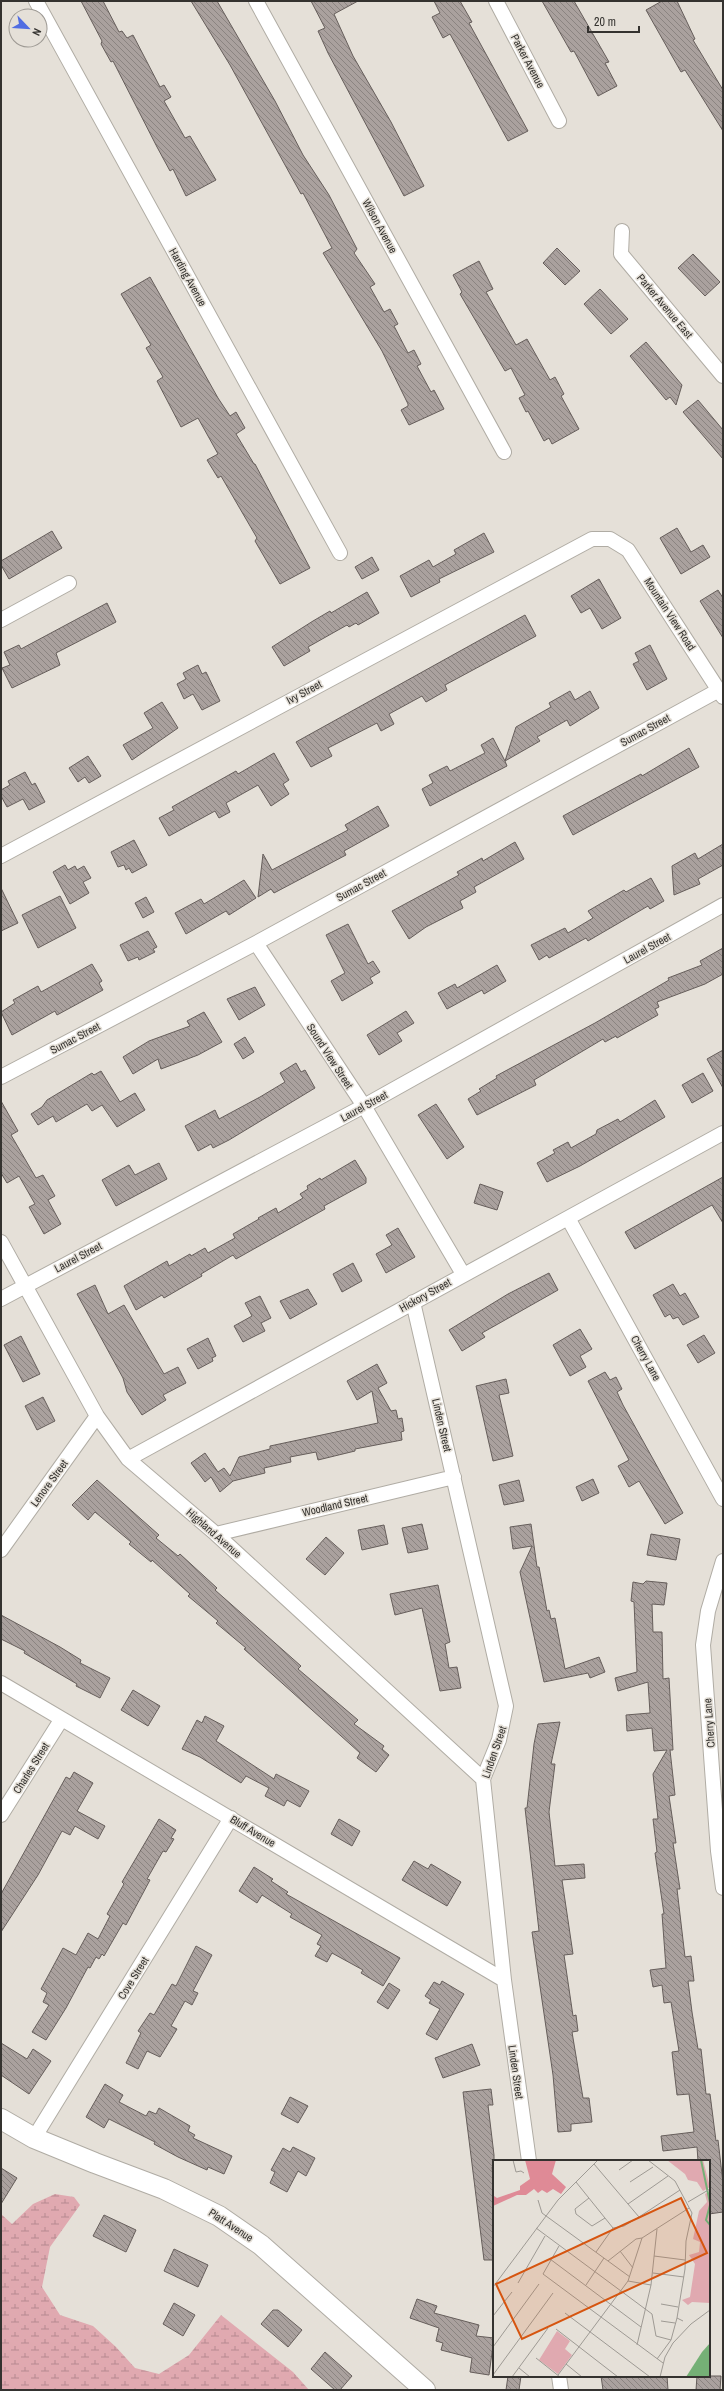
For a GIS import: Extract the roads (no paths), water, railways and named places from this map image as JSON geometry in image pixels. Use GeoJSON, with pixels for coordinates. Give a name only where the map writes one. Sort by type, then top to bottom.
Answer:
{"type":"FeatureCollection","features":[{"type":"Feature","properties":{"kind":"main road","name":"Platt Avenue"},"geometry":{"type":"LineString","coordinates":[[1,2119],[34,2138],[95,2164],[164,2189],[219,2216],[261,2245],[425,2390]]}},
{"type":"Feature","properties":{"kind":"street","name":"Harding Avenue"},"geometry":{"type":"LineString","coordinates":[[36,1],[340,553]]}},
{"type":"Feature","properties":{"kind":"street","name":"Wilson Avenue"},"geometry":{"type":"LineString","coordinates":[[256,1],[504,452]]}},
{"type":"Feature","properties":{"kind":"street","name":"Parker Avenue"},"geometry":{"type":"LineString","coordinates":[[496,1],[559,121]]}},
{"type":"Feature","properties":{"kind":"street","name":"Parker Avenue East"},"geometry":{"type":"LineString","coordinates":[[622,231],[622,254],[723,376]]}},
{"type":"Feature","properties":{"kind":"street","name":"Mountain View Road"},"geometry":{"type":"LineString","coordinates":[[610,538],[628,550],[721,694]]}},
{"type":"Feature","properties":{"kind":"street","name":"Ivy Street"},"geometry":{"type":"LineString","coordinates":[[1,856],[592,539],[610,538]]}},
{"type":"Feature","properties":{"kind":"street"},"geometry":{"type":"LineString","coordinates":[[1,620],[69,583]]}},
{"type":"Feature","properties":{"kind":"street","name":"Sumac Street"},"geometry":{"type":"LineString","coordinates":[[1,1077],[256,943],[721,694]]}},
{"type":"Feature","properties":{"kind":"street","name":"Laurel Street"},"geometry":{"type":"LineString","coordinates":[[1,1298],[364,1106],[723,905]]}},
{"type":"Feature","properties":{"kind":"street","name":"Sound View Street"},"geometry":{"type":"LineString","coordinates":[[256,943],[364,1106],[463,1274]]}},
{"type":"Feature","properties":{"kind":"street","name":"Hickory Street"},"geometry":{"type":"LineString","coordinates":[[128,1459],[463,1274],[723,1133]]}},
{"type":"Feature","properties":{"kind":"street","name":"Cherry Lane"},"geometry":{"type":"LineString","coordinates":[[568,1218],[723,1499]]}},
{"type":"Feature","properties":{"kind":"street","name":"Highland Avenue"},"geometry":{"type":"LineString","coordinates":[[1,1242],[97,1416],[128,1459],[216,1534],[483,1779]]}},
{"type":"Feature","properties":{"kind":"street","name":"Linden Street"},"geometry":{"type":"LineString","coordinates":[[413,1302],[506,1706],[499,1740],[483,1779],[504,1980],[529,2160]]}},
{"type":"Feature","properties":{"kind":"street","name":"Lenore Street"},"geometry":{"type":"LineString","coordinates":[[1,1550],[97,1416]]}},
{"type":"Feature","properties":{"kind":"street","name":"Woodland Street"},"geometry":{"type":"LineString","coordinates":[[216,1534],[454,1477]]}},
{"type":"Feature","properties":{"kind":"street","name":"Cherry Lane"},"geometry":{"type":"LineString","coordinates":[[723,1561],[708,1611],[703,1646],[723,1888]]}},
{"type":"Feature","properties":{"kind":"street","name":"Bluff Avenue"},"geometry":{"type":"LineString","coordinates":[[1,1683],[61,1720],[231,1818],[504,1980]]}},
{"type":"Feature","properties":{"kind":"street","name":"Charles Street"},"geometry":{"type":"LineString","coordinates":[[1,1815],[61,1720]]}},
{"type":"Feature","properties":{"kind":"street","name":"Cove Street"},"geometry":{"type":"LineString","coordinates":[[34,2138],[231,1818]]}},
{"type":"Feature","properties":{"kind":"street"},"geometry":{"type":"LineString","coordinates":[[559,2377],[561,2390]]}}]}
